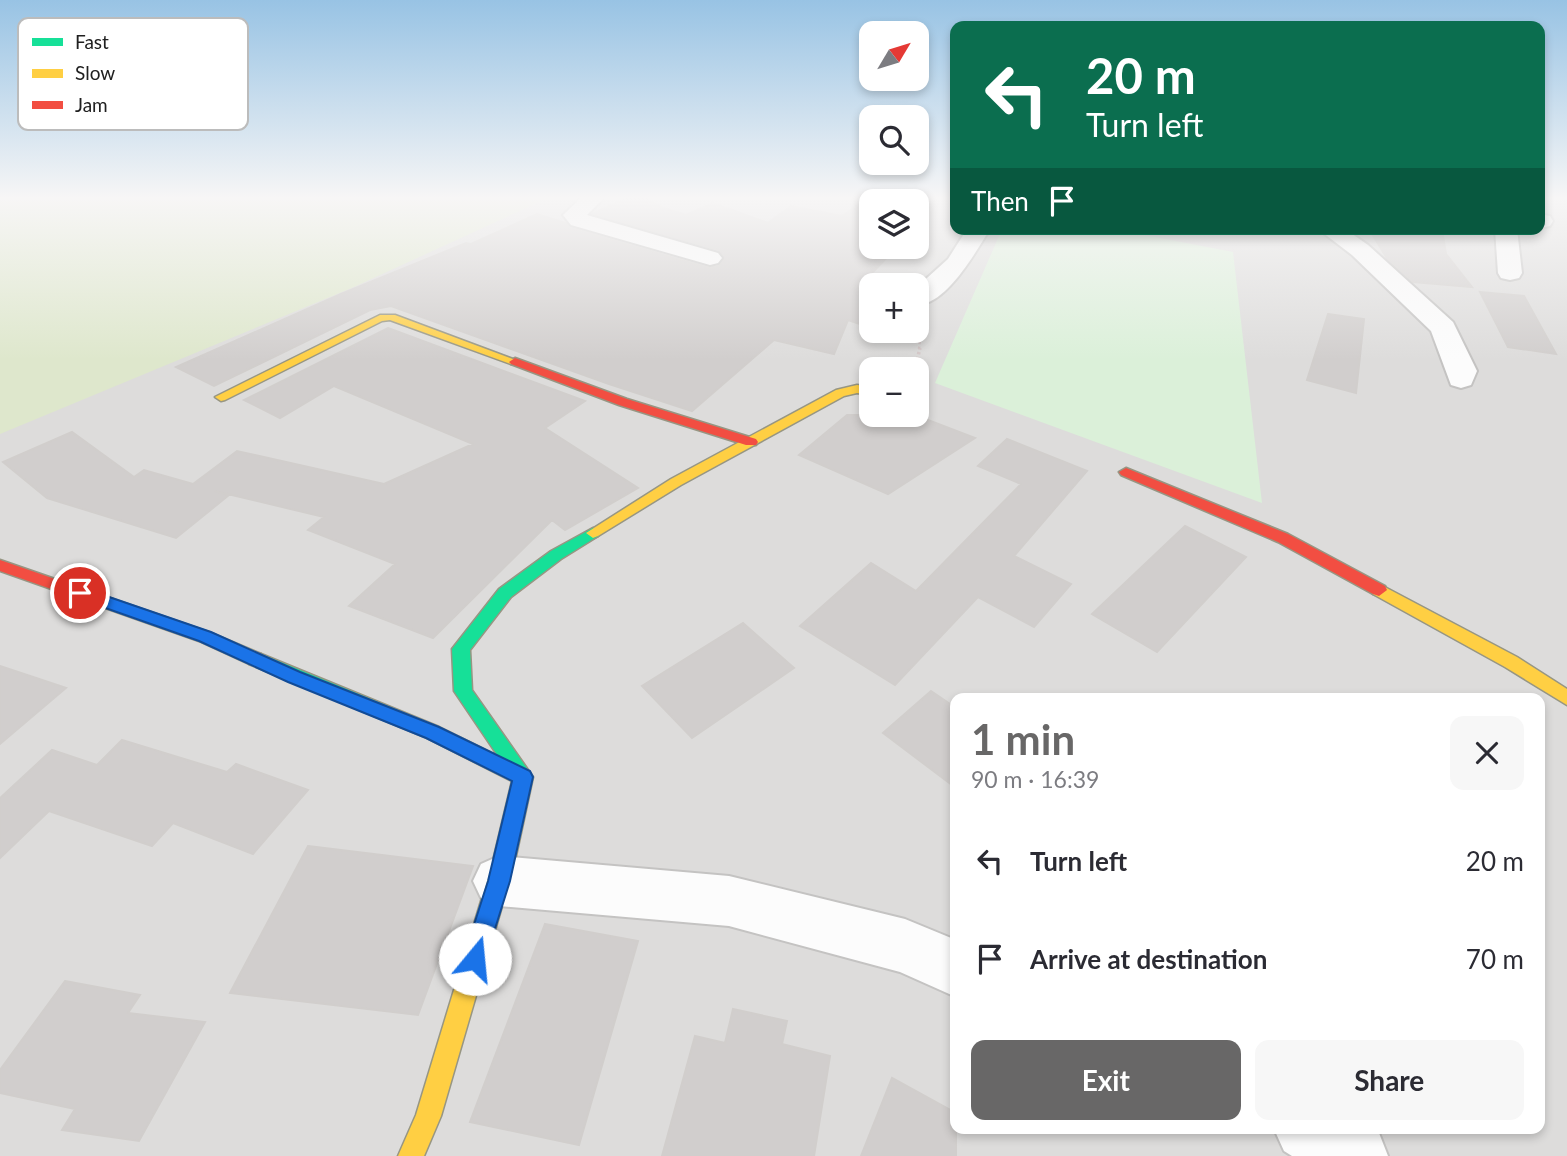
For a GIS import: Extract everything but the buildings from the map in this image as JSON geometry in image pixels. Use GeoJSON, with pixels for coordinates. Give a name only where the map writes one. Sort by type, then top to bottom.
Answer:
{"type":"FeatureCollection","features":[{"type":"Feature","properties":{"kind":"street"},"geometry":{"type":"LineString","coordinates":[[688,252],[710,258]]}},
{"type":"Feature","properties":{"kind":"street"},"geometry":{"type":"LineString","coordinates":[[929,290],[957,264],[965,252]]}},
{"type":"Feature","properties":{"kind":"street"},"geometry":{"type":"LineString","coordinates":[[1362,252],[1443,328],[1462,371],[1461,379]]}},
{"type":"Feature","properties":{"kind":"street"},"geometry":{"type":"LineString","coordinates":[[1508,252],[1510,273]]}},
{"type":"Feature","properties":{"kind":"street"},"geometry":{"type":"LineString","coordinates":[[221,397],[380,318],[391,317],[622,402],[751,442]]}},
{"type":"Feature","properties":{"kind":"street"},"geometry":{"type":"LineString","coordinates":[[411,1156],[428,1116],[499,881],[523,777],[463,691],[461,649],[505,593],[546,563],[665,489],[840,393],[859,389]]}},
{"type":"Feature","properties":{"kind":"street"},"geometry":{"type":"LineString","coordinates":[[1126,472],[1283,538],[1511,662],[1567,698]]}},
{"type":"Feature","properties":{"kind":"street"},"geometry":{"type":"LineString","coordinates":[[0,565],[205,637],[294,677],[432,732],[523,777]]}},
{"type":"Feature","properties":{"kind":"street"},"geometry":{"type":"LineString","coordinates":[[499,881],[729,901],[905,946],[950,966]]}},
{"type":"Feature","properties":{"kind":"street"},"geometry":{"type":"LineString","coordinates":[[1315,1134],[1356,1156]]}},
{"type":"Feature","properties":{"kind":"path"},"geometry":{"type":"LineString","coordinates":[[918,357],[920,347]]}},
{"type":"Feature","properties":{"kind":"shaded area"},"geometry":{"type":"Polygon","coordinates":[[[0,252],[859,252],[859,259],[929,259],[929,252],[1567,252],[1567,1156],[0,1156],[0,252]]]}},
{"type":"Feature","properties":{"kind":"green space"},"geometry":{"type":"Polygon","coordinates":[[[0,252],[430,252],[354,287],[0,434],[0,252]]]}},
{"type":"Feature","properties":{"kind":"green space"},"geometry":{"type":"Polygon","coordinates":[[[992,252],[1233,252],[1262,503],[935,383],[992,252]]]}},
{"type":"Feature","properties":{"kind":"traffic: fast"},"geometry":{"type":"LineString","coordinates":[[503,865],[523,777],[463,691],[461,649],[505,593],[556,555],[593,533]]}},
{"type":"Feature","properties":{"kind":"traffic: fast"},"geometry":{"type":"LineString","coordinates":[[255,659],[432,732],[518,775]]}},
{"type":"Feature","properties":{"kind":"traffic: slow"},"geometry":{"type":"LineString","coordinates":[[221,397],[380,318],[391,317],[515,362]]}},
{"type":"Feature","properties":{"kind":"traffic: slow"},"geometry":{"type":"LineString","coordinates":[[593,533],[676,482],[840,393],[859,389]]}},
{"type":"Feature","properties":{"kind":"traffic: slow"},"geometry":{"type":"LineString","coordinates":[[1379,590],[1511,662],[1567,698]]}},
{"type":"Feature","properties":{"kind":"traffic: slow"},"geometry":{"type":"LineString","coordinates":[[411,1156],[428,1116],[503,865]]}},
{"type":"Feature","properties":{"kind":"traffic: jam"},"geometry":{"type":"LineString","coordinates":[[515,362],[623,402],[751,442]]}},
{"type":"Feature","properties":{"kind":"traffic: jam"},"geometry":{"type":"LineString","coordinates":[[1126,472],[1283,538],[1379,590]]}},
{"type":"Feature","properties":{"kind":"traffic: jam"},"geometry":{"type":"LineString","coordinates":[[0,565],[205,637],[255,659]]}},
{"type":"Feature","properties":{"kind":"route"},"geometry":{"type":"LineString","coordinates":[[80,593],[205,637],[294,677],[432,732],[523,777],[499,881],[475,959]]}}]}
